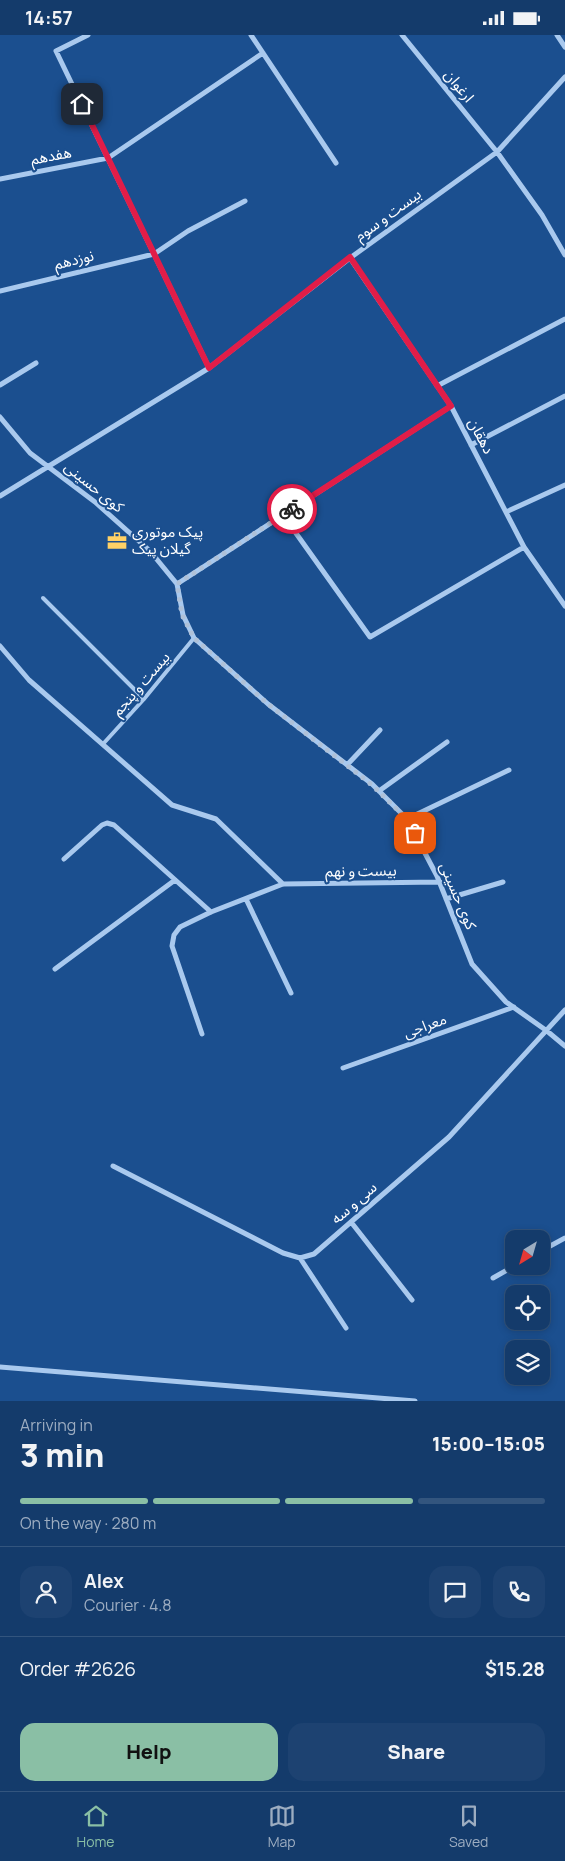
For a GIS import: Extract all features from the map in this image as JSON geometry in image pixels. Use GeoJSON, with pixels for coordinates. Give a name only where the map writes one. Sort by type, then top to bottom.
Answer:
{"type":"FeatureCollection","features":[{"type":"Feature","properties":{"kind":"street"},"geometry":{"type":"LineString","coordinates":[[88,35],[56,51],[209,368]]}},
{"type":"Feature","properties":{"kind":"street"},"geometry":{"type":"LineString","coordinates":[[251,35],[336,163]]}},
{"type":"Feature","properties":{"kind":"street","name":"ارغوان"},"geometry":{"type":"LineString","coordinates":[[402,35],[497,152],[542,215],[565,255]]}},
{"type":"Feature","properties":{"kind":"street"},"geometry":{"type":"LineString","coordinates":[[557,35],[565,47]]}},
{"type":"Feature","properties":{"kind":"street"},"geometry":{"type":"LineString","coordinates":[[108,158],[264,53]]}},
{"type":"Feature","properties":{"kind":"street","name":"بیست و سوم"},"geometry":{"type":"LineString","coordinates":[[0,496],[209,368],[350,257],[497,152],[565,77]]}},
{"type":"Feature","properties":{"kind":"street","name":"هفدهم"},"geometry":{"type":"LineString","coordinates":[[0,179],[108,158]]}},
{"type":"Feature","properties":{"kind":"street"},"geometry":{"type":"LineString","coordinates":[[154,254],[188,231],[246,201]]}},
{"type":"Feature","properties":{"kind":"street","name":"نوزدهم"},"geometry":{"type":"LineString","coordinates":[[0,291],[154,254]]}},
{"type":"Feature","properties":{"kind":"street","name":"دهقان"},"geometry":{"type":"LineString","coordinates":[[350,257],[451,406],[524,547],[565,606]]}},
{"type":"Feature","properties":{"kind":"street"},"geometry":{"type":"LineString","coordinates":[[437,386],[565,319]]}},
{"type":"Feature","properties":{"kind":"street"},"geometry":{"type":"LineString","coordinates":[[0,385],[36,363]]}},
{"type":"Feature","properties":{"kind":"street"},"geometry":{"type":"LineString","coordinates":[[471,445],[565,396]]}},
{"type":"Feature","properties":{"kind":"street"},"geometry":{"type":"LineString","coordinates":[[177,584],[451,406]]}},
{"type":"Feature","properties":{"kind":"street","name":"کوی حسینی"},"geometry":{"type":"LineString","coordinates":[[0,418],[30,453],[96,502],[150,551],[177,584],[182,615],[194,638],[268,704],[379,791],[407,819],[440,882],[472,964],[506,1003],[547,1031],[565,1046]]}},
{"type":"Feature","properties":{"kind":"street"},"geometry":{"type":"LineString","coordinates":[[506,512],[565,485]]}},
{"type":"Feature","properties":{"kind":"street"},"geometry":{"type":"LineString","coordinates":[[283,515],[370,637],[524,547]]}},
{"type":"Feature","properties":{"kind":"street"},"geometry":{"type":"LineString","coordinates":[[0,646],[29,680],[172,805],[216,819],[283,884],[211,912],[180,927],[174,935],[172,946],[202,1034]]}},
{"type":"Feature","properties":{"kind":"street"},"geometry":{"type":"LineString","coordinates":[[346,765],[380,730]]}},
{"type":"Feature","properties":{"kind":"street"},"geometry":{"type":"LineString","coordinates":[[379,791],[447,742]]}},
{"type":"Feature","properties":{"kind":"street"},"geometry":{"type":"LineString","coordinates":[[407,819],[509,770]]}},
{"type":"Feature","properties":{"kind":"street"},"geometry":{"type":"LineString","coordinates":[[64,859],[102,825],[107,823],[114,825],[211,912]]}},
{"type":"Feature","properties":{"kind":"street"},"geometry":{"type":"LineString","coordinates":[[55,969],[175,880]]}},
{"type":"Feature","properties":{"kind":"street","name":"بیست و نهم"},"geometry":{"type":"LineString","coordinates":[[283,884],[440,882]]}},
{"type":"Feature","properties":{"kind":"street"},"geometry":{"type":"LineString","coordinates":[[446,899],[503,882]]}},
{"type":"Feature","properties":{"kind":"street"},"geometry":{"type":"LineString","coordinates":[[246,899],[291,993]]}},
{"type":"Feature","properties":{"kind":"street","name":"معراجی"},"geometry":{"type":"LineString","coordinates":[[344,1068],[514,1007]]}},
{"type":"Feature","properties":{"kind":"street","name":"سی و سه"},"geometry":{"type":"LineString","coordinates":[[300,1258],[314,1254],[449,1137],[565,1010]]}},
{"type":"Feature","properties":{"kind":"street"},"geometry":{"type":"LineString","coordinates":[[113,1166],[283,1253],[300,1258],[346,1328]]}},
{"type":"Feature","properties":{"kind":"street"},"geometry":{"type":"LineString","coordinates":[[351,1221],[412,1300]]}},
{"type":"Feature","properties":{"kind":"street"},"geometry":{"type":"LineString","coordinates":[[550,1246],[565,1238]]}},
{"type":"Feature","properties":{"kind":"street"},"geometry":{"type":"LineString","coordinates":[[493,1278],[505,1271]]}},
{"type":"Feature","properties":{"kind":"street"},"geometry":{"type":"LineString","coordinates":[[0,1367],[367,1400],[415,1401]]}},
{"type":"Feature","properties":{"kind":"lane"},"geometry":{"type":"LineString","coordinates":[[43,598],[144,699]]}},
{"type":"Feature","properties":{"kind":"lane","name":"بیست و پنجم"},"geometry":{"type":"LineString","coordinates":[[103,744],[144,699],[194,638]]}},
{"type":"Feature","properties":{"kind":"way so far"},"geometry":{"type":"LineString","coordinates":[[292,509],[177,584],[182,615],[194,638],[268,704],[372,785],[407,819],[415,833]]}},
{"type":"Feature","properties":{"kind":"place","name":"پیک موتوری گیلان پیک"},"geometry":{"type":"Point","coordinates":[117,541]}},
{"type":"Feature","properties":{"kind":"route"},"geometry":{"type":"LineString","coordinates":[[82,104],[209,368],[350,257],[451,406],[292,509]]}}]}
